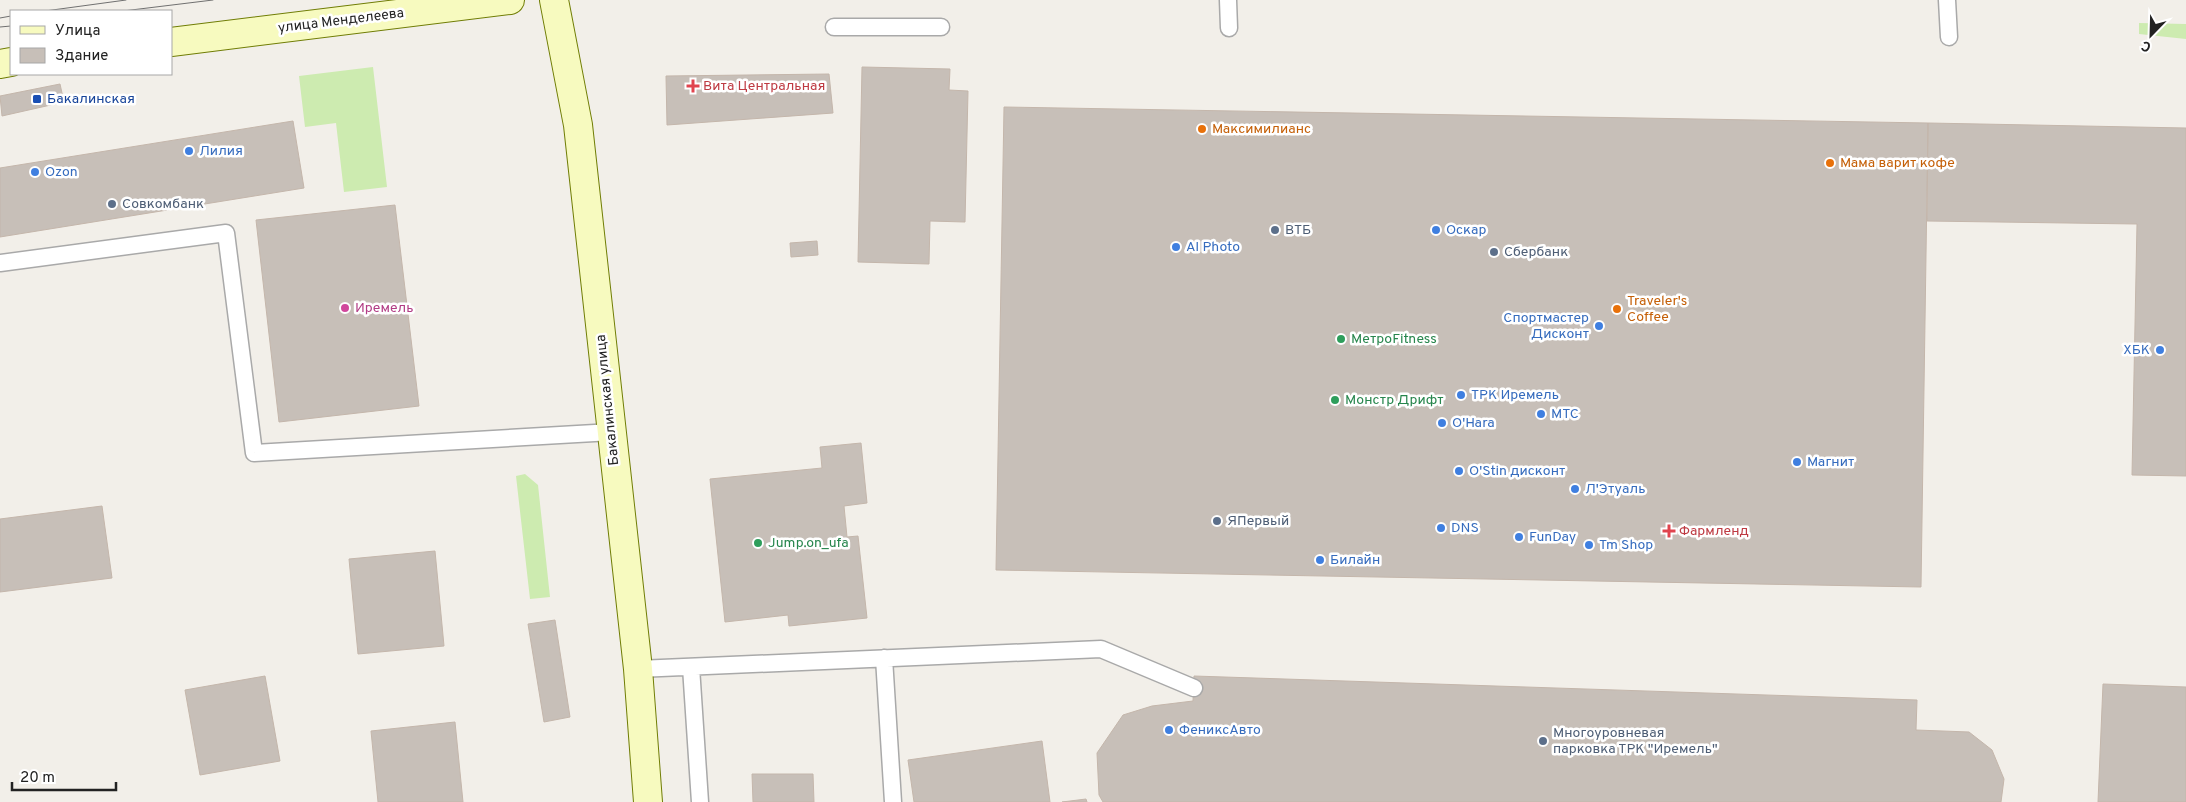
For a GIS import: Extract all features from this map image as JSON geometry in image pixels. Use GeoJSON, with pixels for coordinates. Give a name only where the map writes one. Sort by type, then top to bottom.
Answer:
{"type":"FeatureCollection","features":[{"type":"Feature","properties":{"kind":"main road","name":"улица Менделеева"},"geometry":{"type":"LineString","coordinates":[[172,42],[510,0]]}},
{"type":"Feature","properties":{"kind":"main road","name":"Бакалинская улица"},"geometry":{"type":"LineString","coordinates":[[554,0],[578,125],[638,669],[648,802]]}},
{"type":"Feature","properties":{"kind":"lane"},"geometry":{"type":"LineString","coordinates":[[1228,0],[1229,28]]}},
{"type":"Feature","properties":{"kind":"lane"},"geometry":{"type":"LineString","coordinates":[[1947,0],[1949,37]]}},
{"type":"Feature","properties":{"kind":"lane"},"geometry":{"type":"LineString","coordinates":[[834,27],[940,27]]}},
{"type":"Feature","properties":{"kind":"lane"},"geometry":{"type":"LineString","coordinates":[[0,263],[226,233],[254,453],[612,432]]}},
{"type":"Feature","properties":{"kind":"lane"},"geometry":{"type":"LineString","coordinates":[[638,669],[1101,650],[1194,688]]}},
{"type":"Feature","properties":{"kind":"lane"},"geometry":{"type":"LineString","coordinates":[[884,658],[892,802]]}},
{"type":"Feature","properties":{"kind":"lane"},"geometry":{"type":"LineString","coordinates":[[691,667],[700,802]]}},
{"type":"Feature","properties":{"kind":"green space"},"geometry":{"type":"Polygon","coordinates":[[[2139,23],[2186,24],[2186,39],[2139,34],[2139,23]]]}},
{"type":"Feature","properties":{"kind":"green space"},"geometry":{"type":"Polygon","coordinates":[[[373,67],[387,187],[344,192],[336,123],[305,127],[299,76],[373,67]]]}},
{"type":"Feature","properties":{"kind":"green space"},"geometry":{"type":"Polygon","coordinates":[[[525,474],[538,485],[550,597],[530,599],[516,476],[525,474]]]}},
{"type":"Feature","properties":{"kind":"building"},"geometry":{"type":"Polygon","coordinates":[[[862,67],[950,69],[949,90],[968,91],[965,222],[930,221],[929,264],[858,262],[862,67]]]}},
{"type":"Feature","properties":{"kind":"building"},"geometry":{"type":"Polygon","coordinates":[[[829,74],[833,113],[667,125],[666,76],[829,74]]]}},
{"type":"Feature","properties":{"kind":"building"},"geometry":{"type":"Polygon","coordinates":[[[60,84],[64,102],[2,116],[0,96],[60,84]]]}},
{"type":"Feature","properties":{"kind":"building","name":"ТРК Иремель"},"geometry":{"type":"Polygon","coordinates":[[[1004,107],[1928,123],[1921,587],[996,570],[1004,107]]]}},
{"type":"Feature","properties":{"kind":"building"},"geometry":{"type":"Polygon","coordinates":[[[293,121],[304,188],[0,237],[0,168],[293,121]]]}},
{"type":"Feature","properties":{"kind":"building","name":"ХБК"},"geometry":{"type":"Polygon","coordinates":[[[1928,123],[2186,128],[2186,476],[2132,475],[2137,224],[1927,221],[1928,123]]]}},
{"type":"Feature","properties":{"kind":"building"},"geometry":{"type":"Polygon","coordinates":[[[395,205],[419,406],[279,422],[256,220],[395,205]]]}},
{"type":"Feature","properties":{"kind":"building"},"geometry":{"type":"Polygon","coordinates":[[[817,241],[818,255],[791,257],[790,243],[817,241]]]}},
{"type":"Feature","properties":{"kind":"building"},"geometry":{"type":"Polygon","coordinates":[[[861,443],[867,503],[844,506],[847,537],[858,536],[867,618],[789,626],[788,615],[725,622],[710,479],[822,468],[820,447],[861,443]]]}},
{"type":"Feature","properties":{"kind":"building"},"geometry":{"type":"Polygon","coordinates":[[[102,506],[112,578],[0,592],[0,519],[102,506]]]}},
{"type":"Feature","properties":{"kind":"building"},"geometry":{"type":"Polygon","coordinates":[[[435,551],[444,646],[358,654],[349,559],[435,551]]]}},
{"type":"Feature","properties":{"kind":"building"},"geometry":{"type":"Polygon","coordinates":[[[555,620],[570,717],[544,722],[528,624],[555,620]]]}},
{"type":"Feature","properties":{"kind":"building"},"geometry":{"type":"Polygon","coordinates":[[[265,676],[280,761],[200,775],[185,690],[265,676]]]}},
{"type":"Feature","properties":{"kind":"building","name":"Многоуровневая парковка ТРК \"Иремель\""},"geometry":{"type":"Polygon","coordinates":[[[1194,676],[1917,700],[1916,730],[1969,732],[1992,750],[2004,779],[2001,802],[1103,802],[1099,795],[1097,753],[1123,715],[1152,706],[1193,701],[1194,676]]]}},
{"type":"Feature","properties":{"kind":"building"},"geometry":{"type":"Polygon","coordinates":[[[2103,684],[2186,687],[2186,802],[2098,802],[2103,684]]]}},
{"type":"Feature","properties":{"kind":"building"},"geometry":{"type":"Polygon","coordinates":[[[455,722],[463,802],[378,802],[371,731],[455,722]]]}},
{"type":"Feature","properties":{"kind":"building"},"geometry":{"type":"Polygon","coordinates":[[[1042,741],[1050,802],[914,802],[908,760],[1042,741]]]}},
{"type":"Feature","properties":{"kind":"building"},"geometry":{"type":"Polygon","coordinates":[[[752,774],[813,774],[814,802],[753,802],[752,774]]]}},
{"type":"Feature","properties":{"kind":"building"},"geometry":{"type":"Polygon","coordinates":[[[1086,799],[1087,802],[1062,802],[1086,799]]]}},
{"type":"Feature","properties":{"kind":"tram line"},"geometry":{"type":"LineString","coordinates":[[52,10],[126,0]]}},
{"type":"Feature","properties":{"kind":"tram line"},"geometry":{"type":"LineString","coordinates":[[131,10],[213,0]]}},
{"type":"Feature","properties":{"kind":"tram line"},"geometry":{"type":"LineString","coordinates":[[0,18],[10,16]]}},
{"type":"Feature","properties":{"kind":"tram line"},"geometry":{"type":"LineString","coordinates":[[0,27],[10,26]]}},
{"type":"Feature","properties":{"kind":"place","name":"Вита Центральная"},"geometry":{"type":"Point","coordinates":[693,86]}},
{"type":"Feature","properties":{"kind":"place","name":"Бакалинская"},"geometry":{"type":"Point","coordinates":[37,99]}},
{"type":"Feature","properties":{"kind":"place","name":"Максимилианс"},"geometry":{"type":"Point","coordinates":[1202,129]}},
{"type":"Feature","properties":{"kind":"place","name":"Лилия"},"geometry":{"type":"Point","coordinates":[189,151]}},
{"type":"Feature","properties":{"kind":"place","name":"Мама варит кофе"},"geometry":{"type":"Point","coordinates":[1830,163]}},
{"type":"Feature","properties":{"kind":"place","name":"Ozon"},"geometry":{"type":"Point","coordinates":[35,172]}},
{"type":"Feature","properties":{"kind":"place","name":"Совкомбанк"},"geometry":{"type":"Point","coordinates":[112,204]}},
{"type":"Feature","properties":{"kind":"place","name":"ВТБ"},"geometry":{"type":"Point","coordinates":[1275,230]}},
{"type":"Feature","properties":{"kind":"place","name":"Оскар"},"geometry":{"type":"Point","coordinates":[1436,230]}},
{"type":"Feature","properties":{"kind":"place","name":"AI Photo"},"geometry":{"type":"Point","coordinates":[1176,247]}},
{"type":"Feature","properties":{"kind":"place","name":"Сбербанк"},"geometry":{"type":"Point","coordinates":[1494,252]}},
{"type":"Feature","properties":{"kind":"place","name":"Иремель"},"geometry":{"type":"Point","coordinates":[345,308]}},
{"type":"Feature","properties":{"kind":"place","name":"Traveler's Coffee"},"geometry":{"type":"Point","coordinates":[1617,309]}},
{"type":"Feature","properties":{"kind":"place","name":"Спортмастер Дисконт"},"geometry":{"type":"Point","coordinates":[1599,326]}},
{"type":"Feature","properties":{"kind":"place","name":"МетроFitness"},"geometry":{"type":"Point","coordinates":[1341,339]}},
{"type":"Feature","properties":{"kind":"place","name":"ХБК"},"geometry":{"type":"Point","coordinates":[2160,350]}},
{"type":"Feature","properties":{"kind":"place","name":"ТРК Иремель"},"geometry":{"type":"Point","coordinates":[1461,395]}},
{"type":"Feature","properties":{"kind":"place","name":"Монстр Дрифт"},"geometry":{"type":"Point","coordinates":[1335,400]}},
{"type":"Feature","properties":{"kind":"place","name":"МТС"},"geometry":{"type":"Point","coordinates":[1541,414]}},
{"type":"Feature","properties":{"kind":"place","name":"O'Hara"},"geometry":{"type":"Point","coordinates":[1442,423]}},
{"type":"Feature","properties":{"kind":"place","name":"Магнит"},"geometry":{"type":"Point","coordinates":[1797,462]}},
{"type":"Feature","properties":{"kind":"place","name":"O'Stin дисконт"},"geometry":{"type":"Point","coordinates":[1459,471]}},
{"type":"Feature","properties":{"kind":"place","name":"Л'Этуаль"},"geometry":{"type":"Point","coordinates":[1575,489]}},
{"type":"Feature","properties":{"kind":"place","name":"ЯПервый"},"geometry":{"type":"Point","coordinates":[1217,521]}},
{"type":"Feature","properties":{"kind":"place","name":"DNS"},"geometry":{"type":"Point","coordinates":[1441,528]}},
{"type":"Feature","properties":{"kind":"place","name":"Фармленд"},"geometry":{"type":"Point","coordinates":[1669,531]}},
{"type":"Feature","properties":{"kind":"place","name":"FunDay"},"geometry":{"type":"Point","coordinates":[1519,537]}},
{"type":"Feature","properties":{"kind":"place","name":"Jump.on_ufa"},"geometry":{"type":"Point","coordinates":[758,543]}},
{"type":"Feature","properties":{"kind":"place","name":"Tm Shop"},"geometry":{"type":"Point","coordinates":[1589,545]}},
{"type":"Feature","properties":{"kind":"place","name":"Билайн"},"geometry":{"type":"Point","coordinates":[1320,560]}},
{"type":"Feature","properties":{"kind":"place","name":"ФениксАвто"},"geometry":{"type":"Point","coordinates":[1169,730]}},
{"type":"Feature","properties":{"kind":"place","name":"Многоуровневая парковка ТРК \"Иремель\""},"geometry":{"type":"Point","coordinates":[1543,741]}}]}
